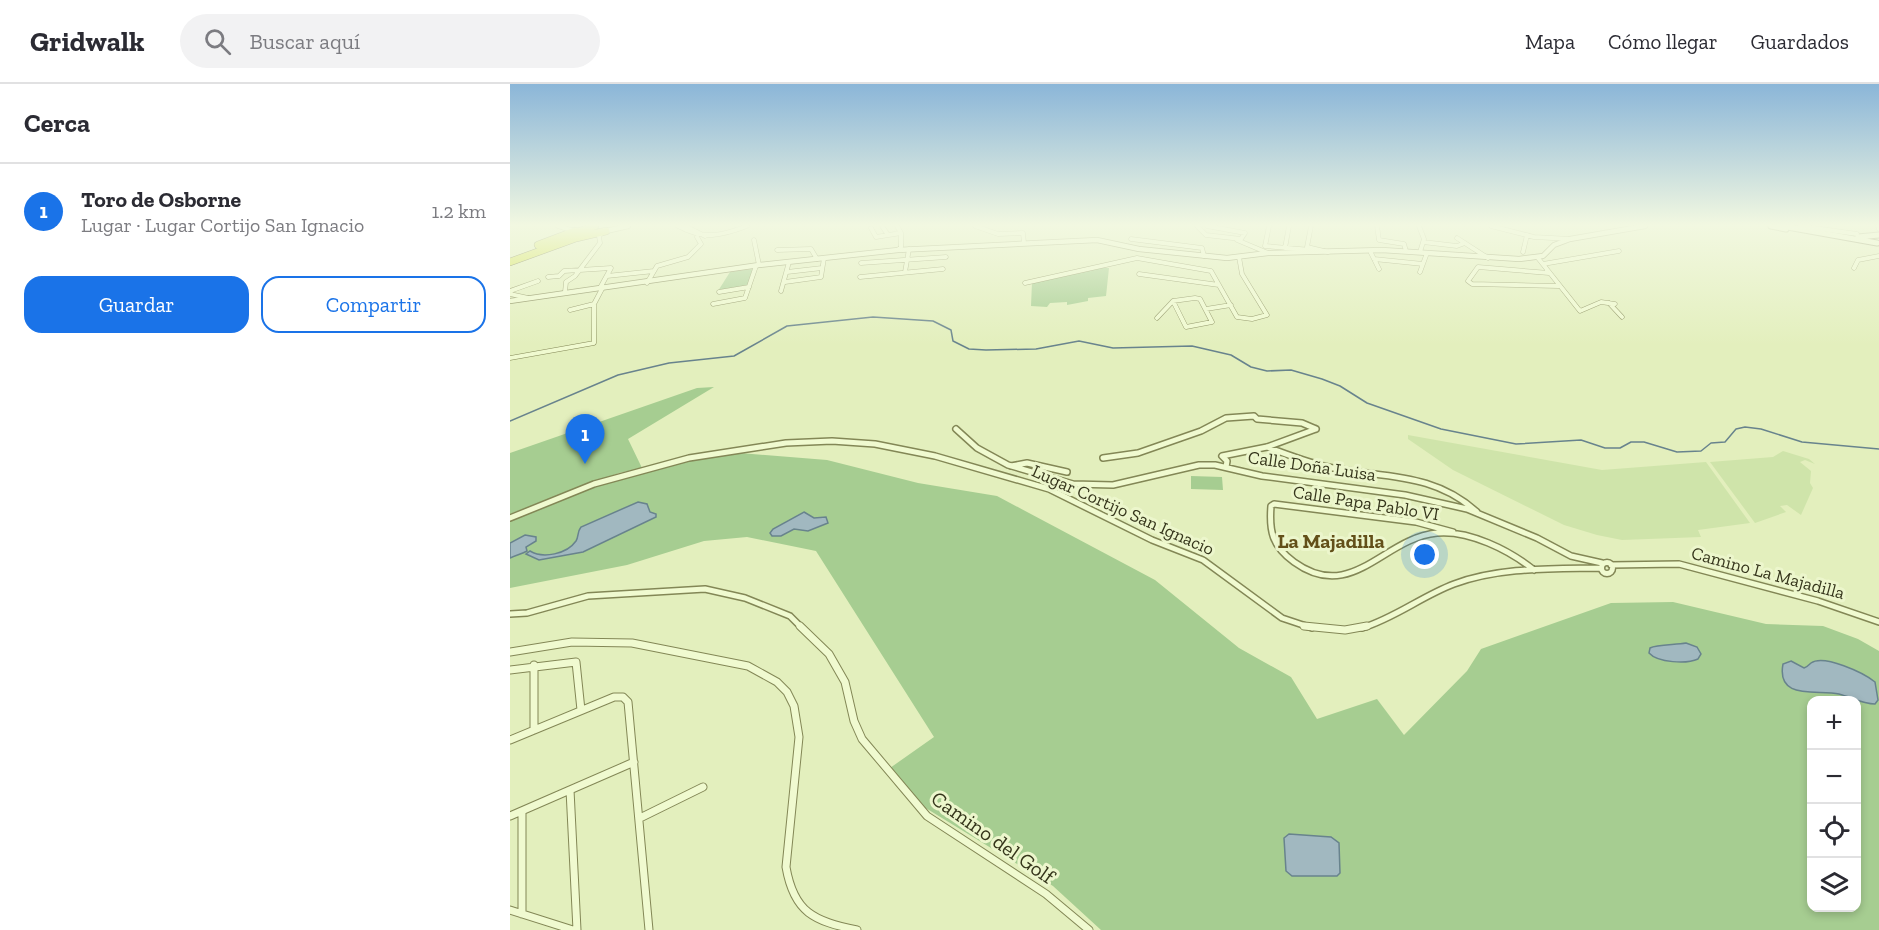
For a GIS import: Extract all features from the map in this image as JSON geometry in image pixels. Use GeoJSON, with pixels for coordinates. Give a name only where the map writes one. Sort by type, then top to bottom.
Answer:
{"type":"FeatureCollection","features":[{"type":"Feature","properties":{"kind":"street"},"geometry":{"type":"LineString","coordinates":[[565,292],[566,282],[583,265]]}},
{"type":"Feature","properties":{"kind":"street"},"geometry":{"type":"LineString","coordinates":[[510,301],[647,283],[755,265]]}},
{"type":"Feature","properties":{"kind":"street"},"geometry":{"type":"LineString","coordinates":[[713,304],[745,298],[758,265]]}},
{"type":"Feature","properties":{"kind":"street"},"geometry":{"type":"LineString","coordinates":[[781,291],[788,265]]}},
{"type":"Feature","properties":{"kind":"street"},"geometry":{"type":"LineString","coordinates":[[904,272],[906,265]]}},
{"type":"Feature","properties":{"kind":"street"},"geometry":{"type":"LineString","coordinates":[[1025,283],[1100,265]]}},
{"type":"Feature","properties":{"kind":"street"},"geometry":{"type":"LineString","coordinates":[[1183,265],[1211,271],[1240,319],[1267,315],[1242,274],[1240,265]]}},
{"type":"Feature","properties":{"kind":"street"},"geometry":{"type":"LineString","coordinates":[[1420,272],[1422,265]]}},
{"type":"Feature","properties":{"kind":"street"},"geometry":{"type":"LineString","coordinates":[[1544,265],[1580,310],[1600,302],[1615,304]]}},
{"type":"Feature","properties":{"kind":"street"},"geometry":{"type":"LineString","coordinates":[[647,283],[657,266]]}},
{"type":"Feature","properties":{"kind":"street"},"geometry":{"type":"LineString","coordinates":[[1549,273],[1478,267],[1468,281],[1472,284],[1559,286]]}},
{"type":"Feature","properties":{"kind":"street"},"geometry":{"type":"LineString","coordinates":[[512,358],[594,343],[594,304],[611,268],[581,269],[548,277]]}},
{"type":"Feature","properties":{"kind":"street"},"geometry":{"type":"LineString","coordinates":[[785,282],[820,277],[822,268],[787,272]]}},
{"type":"Feature","properties":{"kind":"street"},"geometry":{"type":"LineString","coordinates":[[860,277],[943,270]]}},
{"type":"Feature","properties":{"kind":"street"},"geometry":{"type":"LineString","coordinates":[[607,276],[654,271]]}},
{"type":"Feature","properties":{"kind":"street"},"geometry":{"type":"LineString","coordinates":[[1139,273],[1220,285]]}},
{"type":"Feature","properties":{"kind":"street"},"geometry":{"type":"LineString","coordinates":[[528,298],[510,293],[516,287],[528,287],[537,281]]}},
{"type":"Feature","properties":{"kind":"street"},"geometry":{"type":"LineString","coordinates":[[719,292],[749,287]]}},
{"type":"Feature","properties":{"kind":"street"},"geometry":{"type":"LineString","coordinates":[[1157,318],[1173,302],[1200,298],[1212,322],[1186,327],[1173,302]]}},
{"type":"Feature","properties":{"kind":"street"},"geometry":{"type":"LineString","coordinates":[[1609,303],[1622,317]]}},
{"type":"Feature","properties":{"kind":"street"},"geometry":{"type":"LineString","coordinates":[[570,310],[594,304]]}},
{"type":"Feature","properties":{"kind":"street"},"geometry":{"type":"LineString","coordinates":[[1206,309],[1231,305]]}},
{"type":"Feature","properties":{"kind":"street"},"geometry":{"type":"LineString","coordinates":[[512,358],[518,352]]}},
{"type":"Feature","properties":{"kind":"street"},"geometry":{"type":"LineString","coordinates":[[1103,458],[1138,453],[1201,432],[1209,425],[1232,416],[1254,416],[1257,419],[1302,423],[1316,429],[1267,447],[1222,456],[1227,461],[1226,467]]}},
{"type":"Feature","properties":{"kind":"street","name":"Calle Doña Luisa"},"geometry":{"type":"LineString","coordinates":[[956,429],[977,448],[1019,471],[1076,484],[1118,486],[1128,480],[1199,465],[1226,467],[1254,475],[1425,498],[1478,513],[1571,556],[1601,566]]}},
{"type":"Feature","properties":{"kind":"street","name":"Lugar Cortijo San Ignacio"},"geometry":{"type":"LineString","coordinates":[[510,518],[618,477],[737,447],[855,442],[899,448],[1054,491],[1154,541],[1201,559],[1263,608],[1280,617],[1316,628],[1366,628],[1388,620],[1453,585],[1476,578],[1534,570],[1601,566],[1611,572],[1613,569],[1611,565]]}},
{"type":"Feature","properties":{"kind":"street"},"geometry":{"type":"LineString","coordinates":[[1267,447],[1335,469],[1438,485],[1459,495],[1478,513]]}},
{"type":"Feature","properties":{"kind":"street","name":"Calle Doña Luisa"},"geometry":{"type":"LineString","coordinates":[[1011,466],[1027,463],[1067,472]]}},
{"type":"Feature","properties":{"kind":"street","name":"Calle Papa Pablo VI"},"geometry":{"type":"LineString","coordinates":[[1421,535],[1347,574],[1334,577],[1322,576],[1309,572],[1274,546],[1270,537],[1271,506],[1274,504],[1416,522],[1453,532],[1527,563],[1534,570]]}},
{"type":"Feature","properties":{"kind":"street"},"geometry":{"type":"LineString","coordinates":[[1416,522],[1421,535],[1453,532]]}},
{"type":"Feature","properties":{"kind":"street","name":"Camino La Majadilla"},"geometry":{"type":"LineString","coordinates":[[1611,565],[1679,564],[1818,601],[1879,622]]}},
{"type":"Feature","properties":{"kind":"street","name":"Camino del Golf"},"geometry":{"type":"LineString","coordinates":[[510,614],[527,612],[588,596],[653,594],[705,589],[745,598],[790,616],[829,654],[844,682],[854,721],[862,739],[927,816],[1046,894],[1089,930]]}},
{"type":"Feature","properties":{"kind":"street"},"geometry":{"type":"LineString","coordinates":[[510,652],[572,642],[632,643],[748,666],[777,682],[787,692],[794,706],[800,737],[786,867],[788,884],[794,899],[805,912],[818,920],[857,930]]}},
{"type":"Feature","properties":{"kind":"street"},"geometry":{"type":"LineString","coordinates":[[510,670],[534,665],[576,662],[581,710]]}},
{"type":"Feature","properties":{"kind":"street"},"geometry":{"type":"LineString","coordinates":[[534,665],[534,730]]}},
{"type":"Feature","properties":{"kind":"street"},"geometry":{"type":"LineString","coordinates":[[510,740],[614,697],[622,697],[629,708],[649,930]]}},
{"type":"Feature","properties":{"kind":"street"},"geometry":{"type":"LineString","coordinates":[[510,816],[634,762]]}},
{"type":"Feature","properties":{"kind":"street"},"geometry":{"type":"LineString","coordinates":[[640,818],[703,787]]}},
{"type":"Feature","properties":{"kind":"street"},"geometry":{"type":"LineString","coordinates":[[510,910],[575,930],[570,790]]}},
{"type":"Feature","properties":{"kind":"street"},"geometry":{"type":"LineString","coordinates":[[522,811],[522,914]]}},
{"type":"Feature","properties":{"kind":"green space"},"geometry":{"type":"Polygon","coordinates":[[[1098,268],[1109,268],[1106,296],[1088,298],[1088,301],[1067,305],[1067,302],[1050,303],[1047,307],[1031,306],[1032,282],[1098,268]]]}},
{"type":"Feature","properties":{"kind":"green space"},"geometry":{"type":"Polygon","coordinates":[[[753,269],[748,285],[718,291],[730,272],[753,269]]]}},
{"type":"Feature","properties":{"kind":"green space"},"geometry":{"type":"Polygon","coordinates":[[[714,387],[628,439],[642,468],[619,473],[510,514],[510,453],[697,388],[714,387]]]}},
{"type":"Feature","properties":{"kind":"green space"},"geometry":{"type":"Polygon","coordinates":[[[1408,435],[1602,470],[1706,462],[1750,523],[1698,530],[1701,537],[1622,540],[1597,535],[1564,525],[1453,470],[1408,439],[1408,435]]]}},
{"type":"Feature","properties":{"kind":"green space"},"geometry":{"type":"Polygon","coordinates":[[[1783,451],[1809,459],[1815,464],[1805,460],[1800,462],[1811,471],[1810,483],[1813,488],[1801,515],[1787,505],[1780,506],[1786,512],[1755,523],[1710,462],[1773,457],[1783,451]]]}},
{"type":"Feature","properties":{"kind":"green space"},"geometry":{"type":"Polygon","coordinates":[[[740,453],[827,460],[918,483],[997,496],[1155,580],[1239,648],[1291,677],[1317,719],[1377,699],[1404,735],[1467,671],[1481,649],[1611,603],[1673,602],[1766,624],[1823,626],[1858,639],[1879,651],[1879,930],[1101,930],[1053,886],[924,807],[890,768],[934,737],[816,551],[747,537],[704,541],[627,565],[510,588],[510,520],[592,486],[683,461],[740,453]]]}},
{"type":"Feature","properties":{"kind":"green space"},"geometry":{"type":"Polygon","coordinates":[[[1191,476],[1222,477],[1223,490],[1191,489],[1191,476]]]}},
{"type":"Feature","properties":{"kind":"water"},"geometry":{"type":"Polygon","coordinates":[[[638,502],[647,504],[650,512],[656,514],[656,517],[583,552],[539,560],[526,554],[530,551],[541,555],[561,552],[576,541],[581,527],[638,502]]]}},
{"type":"Feature","properties":{"kind":"water"},"geometry":{"type":"Polygon","coordinates":[[[804,512],[814,518],[826,517],[828,523],[808,531],[794,529],[781,536],[772,536],[770,533],[773,529],[804,512]]]}},
{"type":"Feature","properties":{"kind":"water"},"geometry":{"type":"Polygon","coordinates":[[[525,535],[536,537],[536,541],[526,547],[527,551],[510,558],[510,543],[525,535]]]}},
{"type":"Feature","properties":{"kind":"water"},"geometry":{"type":"Polygon","coordinates":[[[1686,643],[1697,647],[1701,654],[1698,659],[1673,662],[1659,659],[1649,653],[1650,648],[1653,647],[1686,643]]]}},
{"type":"Feature","properties":{"kind":"water"},"geometry":{"type":"Polygon","coordinates":[[[1791,661],[1804,668],[1817,661],[1825,661],[1853,670],[1875,682],[1878,700],[1875,704],[1870,704],[1861,702],[1861,696],[1800,691],[1792,688],[1786,684],[1783,676],[1783,664],[1791,661]]]}},
{"type":"Feature","properties":{"kind":"water"},"geometry":{"type":"Polygon","coordinates":[[[1289,834],[1331,837],[1339,843],[1340,873],[1337,876],[1292,876],[1286,871],[1284,838],[1289,834]]]}},
{"type":"Feature","properties":{"kind":"waterway"},"geometry":{"type":"LineString","coordinates":[[510,421],[618,375],[669,363],[734,356],[787,326],[873,317],[933,321],[951,330],[953,341],[969,349],[1036,349],[1079,341],[1113,348],[1192,346],[1231,355],[1251,367],[1267,371],[1291,370],[1322,379],[1340,386],[1367,403],[1441,429],[1516,444],[1581,440],[1605,448],[1620,448],[1631,442],[1644,442],[1677,452],[1701,451],[1711,443],[1725,442],[1736,429],[1745,427],[1761,429],[1802,442],[1879,449]]}},
{"type":"Feature","properties":{"kind":"place","name":"Toro de Osborne"},"geometry":{"type":"Point","coordinates":[585,464]}},
{"type":"Feature","properties":{"kind":"district","name":"La Majadilla"},"geometry":{"type":"Point","coordinates":[1331,541]}}]}
